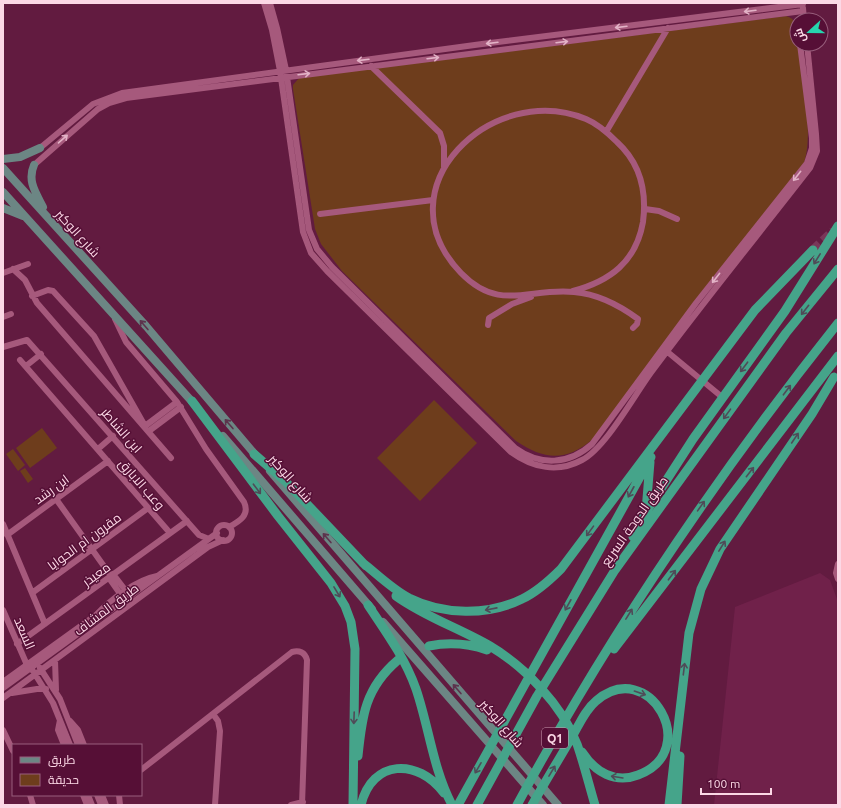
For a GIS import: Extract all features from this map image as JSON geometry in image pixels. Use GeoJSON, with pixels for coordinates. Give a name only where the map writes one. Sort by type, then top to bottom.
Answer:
{"type":"FeatureCollection","features":[{"type":"Feature","properties":{"kind":"highway"},"geometry":{"type":"LineString","coordinates":[[615,570],[646,512],[722,397],[785,311],[838,226]]}},
{"type":"Feature","properties":{"kind":"highway"},"geometry":{"type":"LineString","coordinates":[[363,563],[400,592],[431,606],[471,612],[495,608],[522,600],[547,583],[561,569],[755,310],[788,274],[813,250]]}},
{"type":"Feature","properties":{"kind":"highway","name":"طريق الدوحة السريع"},"geometry":{"type":"LineString","coordinates":[[477,805],[537,696],[615,570],[786,333],[838,269]]}},
{"type":"Feature","properties":{"kind":"highway"},"geometry":{"type":"LineString","coordinates":[[595,672],[630,613],[692,519],[766,416],[838,323]]}},
{"type":"Feature","properties":{"kind":"highway"},"geometry":{"type":"LineString","coordinates":[[595,672],[643,612],[838,356]]}},
{"type":"Feature","properties":{"kind":"highway"},"geometry":{"type":"LineString","coordinates":[[669,805],[682,687],[694,611],[709,570],[724,543],[812,414],[834,377]]}},
{"type":"Feature","properties":{"kind":"highway"},"geometry":{"type":"LineString","coordinates":[[192,401],[278,516],[331,583],[345,606],[350,622],[355,649],[353,805]]}},
{"type":"Feature","properties":{"kind":"highway"},"geometry":{"type":"LineString","coordinates":[[453,804],[650,458],[680,410]]}},
{"type":"Feature","properties":{"kind":"highway"},"geometry":{"type":"LineString","coordinates":[[254,454],[285,481],[384,586],[410,606],[490,646],[536,682],[561,715],[576,742],[588,761],[605,774],[624,778],[634,777],[650,769],[664,753],[669,731],[666,720],[656,702],[640,692],[624,690],[613,692],[600,698],[586,713],[532,805]]}},
{"type":"Feature","properties":{"kind":"highway"},"geometry":{"type":"LineString","coordinates":[[646,512],[650,458]]}},
{"type":"Feature","properties":{"kind":"highway"},"geometry":{"type":"LineString","coordinates":[[368,604],[408,668],[453,804]]}},
{"type":"Feature","properties":{"kind":"highway"},"geometry":{"type":"LineString","coordinates":[[428,646],[445,643],[465,644],[488,650],[509,661]]}},
{"type":"Feature","properties":{"kind":"highway"},"geometry":{"type":"LineString","coordinates":[[353,805],[360,730],[365,706],[381,676],[398,660]]}},
{"type":"Feature","properties":{"kind":"highway","name":"Q1"},"geometry":{"type":"LineString","coordinates":[[517,805],[595,672]]}},
{"type":"Feature","properties":{"kind":"highway"},"geometry":{"type":"LineString","coordinates":[[678,805],[682,687]]}},
{"type":"Feature","properties":{"kind":"highway"},"geometry":{"type":"LineString","coordinates":[[576,742],[595,805]]}},
{"type":"Feature","properties":{"kind":"highway"},"geometry":{"type":"LineString","coordinates":[[361,805],[364,794],[370,783],[385,772],[402,769],[420,772],[428,776],[453,804]]}},
{"type":"Feature","properties":{"kind":"main road"},"geometry":{"type":"LineString","coordinates":[[3,159],[20,157],[40,148]]}},
{"type":"Feature","properties":{"kind":"main road"},"geometry":{"type":"LineString","coordinates":[[34,165],[32,172],[32,184],[46,215]]}},
{"type":"Feature","properties":{"kind":"main road","name":"شارع الوكير"},"geometry":{"type":"LineString","coordinates":[[3,168],[146,326],[254,454],[557,804]]}},
{"type":"Feature","properties":{"kind":"main road","name":"شارع الوكير"},"geometry":{"type":"LineString","coordinates":[[3,192],[192,401],[543,805]]}},
{"type":"Feature","properties":{"kind":"main road"},"geometry":{"type":"LineString","coordinates":[[3,208],[27,219]]}},
{"type":"Feature","properties":{"kind":"street"},"geometry":{"type":"LineString","coordinates":[[264,3],[283,74]]}},
{"type":"Feature","properties":{"kind":"street"},"geometry":{"type":"LineString","coordinates":[[270,3],[277,28],[302,224],[311,253],[343,288],[503,445],[519,458],[536,465],[552,468],[574,463],[590,455],[601,444],[664,350],[808,159],[812,138],[801,52]]}},
{"type":"Feature","properties":{"kind":"street"},"geometry":{"type":"LineString","coordinates":[[34,165],[90,116],[105,105],[126,98],[283,74],[371,66],[668,28],[796,7],[803,4],[803,11],[796,7],[283,74],[122,93],[99,101],[85,110],[40,148]]}},
{"type":"Feature","properties":{"kind":"street"},"geometry":{"type":"LineString","coordinates":[[606,132],[668,28]]}},
{"type":"Feature","properties":{"kind":"street"},"geometry":{"type":"LineString","coordinates":[[664,350],[813,164],[816,151],[816,134],[808,52]]}},
{"type":"Feature","properties":{"kind":"street"},"geometry":{"type":"LineString","coordinates":[[371,66],[440,133],[444,146],[444,169]]}},
{"type":"Feature","properties":{"kind":"street"},"geometry":{"type":"LineString","coordinates":[[85,110],[90,116]]}},
{"type":"Feature","properties":{"kind":"street"},"geometry":{"type":"LineString","coordinates":[[555,111],[586,119],[606,132],[633,159],[640,175],[645,209],[640,238],[630,255],[617,271],[599,283],[573,291],[506,297],[491,294],[477,287],[462,274],[447,257],[438,241],[434,227],[433,200],[437,184],[444,169],[455,153],[473,136],[506,117],[526,112],[555,111]]}},
{"type":"Feature","properties":{"kind":"street"},"geometry":{"type":"LineString","coordinates":[[320,214],[433,200]]}},
{"type":"Feature","properties":{"kind":"street"},"geometry":{"type":"LineString","coordinates":[[645,209],[659,211],[677,219]]}},
{"type":"Feature","properties":{"kind":"street"},"geometry":{"type":"LineString","coordinates":[[3,273],[28,264]]}},
{"type":"Feature","properties":{"kind":"street"},"geometry":{"type":"LineString","coordinates":[[13,269],[25,280],[32,296],[110,388],[147,428],[171,458]]}},
{"type":"Feature","properties":{"kind":"street"},"geometry":{"type":"LineString","coordinates":[[32,296],[48,290],[53,291],[94,336],[147,428]]}},
{"type":"Feature","properties":{"kind":"street"},"geometry":{"type":"LineString","coordinates":[[573,291],[592,295],[612,303],[629,313],[638,319],[634,328]]}},
{"type":"Feature","properties":{"kind":"street"},"geometry":{"type":"LineString","coordinates":[[488,325],[489,318],[496,312],[512,304],[539,294]]}},
{"type":"Feature","properties":{"kind":"street"},"geometry":{"type":"LineString","coordinates":[[112,312],[120,332],[132,350],[179,405],[206,449],[246,507],[246,512],[243,517],[229,527]]}},
{"type":"Feature","properties":{"kind":"street"},"geometry":{"type":"LineString","coordinates":[[3,317],[11,314]]}},
{"type":"Feature","properties":{"kind":"street","name":"ابن الشاطر"},"geometry":{"type":"LineString","coordinates":[[3,347],[27,340],[41,354],[199,535],[209,539]]}},
{"type":"Feature","properties":{"kind":"street"},"geometry":{"type":"LineString","coordinates":[[664,350],[722,397]]}},
{"type":"Feature","properties":{"kind":"street"},"geometry":{"type":"LineString","coordinates":[[26,366],[41,354]]}},
{"type":"Feature","properties":{"kind":"street","name":"وعب الابارق"},"geometry":{"type":"LineString","coordinates":[[20,360],[170,533]]}},
{"type":"Feature","properties":{"kind":"street"},"geometry":{"type":"LineString","coordinates":[[110,388],[120,380]]}},
{"type":"Feature","properties":{"kind":"street"},"geometry":{"type":"LineString","coordinates":[[147,428],[179,405]]}},
{"type":"Feature","properties":{"kind":"street"},"geometry":{"type":"LineString","coordinates":[[98,449],[113,436]]}},
{"type":"Feature","properties":{"kind":"street","name":"ابن رشد"},"geometry":{"type":"LineString","coordinates":[[7,534],[108,461]]}},
{"type":"Feature","properties":{"kind":"street"},"geometry":{"type":"LineString","coordinates":[[56,499],[124,593]]}},
{"type":"Feature","properties":{"kind":"street","name":"مقرون ام الحوايا"},"geometry":{"type":"LineString","coordinates":[[32,593],[148,508]]}},
{"type":"Feature","properties":{"kind":"street","name":"معيذر"},"geometry":{"type":"LineString","coordinates":[[18,644],[187,521]]}},
{"type":"Feature","properties":{"kind":"street"},"geometry":{"type":"LineString","coordinates":[[3,524],[45,624]]}},
{"type":"Feature","properties":{"kind":"street"},"geometry":{"type":"LineString","coordinates":[[222,525],[229,527],[232,533],[229,539],[220,539],[217,532],[222,525]]}},
{"type":"Feature","properties":{"kind":"street","name":"طريق المشاف"},"geometry":{"type":"LineString","coordinates":[[3,682],[37,664],[217,532]]}},
{"type":"Feature","properties":{"kind":"street"},"geometry":{"type":"LineString","coordinates":[[173,565],[178,558],[197,543],[199,535]]}},
{"type":"Feature","properties":{"kind":"street","name":"طريق المشاف"},"geometry":{"type":"LineString","coordinates":[[3,698],[42,671],[208,547],[223,540]]}},
{"type":"Feature","properties":{"kind":"street"},"geometry":{"type":"LineString","coordinates":[[838,564],[836,573],[838,579]]}},
{"type":"Feature","properties":{"kind":"street","name":"طريق المشاف"},"geometry":{"type":"LineString","coordinates":[[3,688],[141,580],[159,576]]}},
{"type":"Feature","properties":{"kind":"street"},"geometry":{"type":"LineString","coordinates":[[103,617],[110,603]]}},
{"type":"Feature","properties":{"kind":"street","name":"السعد"},"geometry":{"type":"LineString","coordinates":[[3,610],[29,667],[46,689],[70,744]]}},
{"type":"Feature","properties":{"kind":"street"},"geometry":{"type":"LineString","coordinates":[[142,769],[292,652],[298,651],[304,654],[308,663],[302,804],[291,805]]}},
{"type":"Feature","properties":{"kind":"street"},"geometry":{"type":"LineString","coordinates":[[55,660],[57,694]]}},
{"type":"Feature","properties":{"kind":"street"},"geometry":{"type":"LineString","coordinates":[[37,664],[57,694],[78,744]]}},
{"type":"Feature","properties":{"kind":"street"},"geometry":{"type":"LineString","coordinates":[[9,694],[37,689],[46,689]]}},
{"type":"Feature","properties":{"kind":"street"},"geometry":{"type":"LineString","coordinates":[[213,714],[218,721],[220,731],[215,805]]}},
{"type":"Feature","properties":{"kind":"street"},"geometry":{"type":"LineString","coordinates":[[60,720],[58,730],[64,744]]}},
{"type":"Feature","properties":{"kind":"street"},"geometry":{"type":"LineString","coordinates":[[68,720],[78,730],[84,744]]}},
{"type":"Feature","properties":{"kind":"street"},"geometry":{"type":"LineString","coordinates":[[3,730],[12,749]]}},
{"type":"Feature","properties":{"kind":"shaded area"},"geometry":{"type":"Polygon","coordinates":[[[820,573],[830,580],[838,602],[838,805],[714,805],[735,607],[820,573]]]}},
{"type":"Feature","properties":{"kind":"green space"},"geometry":{"type":"Polygon","coordinates":[[[786,16],[789,18],[789,52],[800,52],[808,121],[807,151],[804,163],[593,439],[574,452],[555,456],[546,455],[536,452],[516,441],[342,271],[321,244],[315,229],[293,89],[293,85],[299,78],[786,16]]]}},
{"type":"Feature","properties":{"kind":"green space"},"geometry":{"type":"Polygon","coordinates":[[[434,400],[477,443],[420,501],[377,458],[434,400]]]}},
{"type":"Feature","properties":{"kind":"green space"},"geometry":{"type":"Polygon","coordinates":[[[42,428],[57,448],[30,468],[16,448],[42,428]]]}},
{"type":"Feature","properties":{"kind":"green space"},"geometry":{"type":"Polygon","coordinates":[[[13,449],[25,465],[18,471],[6,454],[13,449]]]}},
{"type":"Feature","properties":{"kind":"green space"},"geometry":{"type":"Polygon","coordinates":[[[25,468],[33,479],[28,483],[20,471],[25,468]]]}},
{"type":"Feature","properties":{"kind":"tunnel"},"geometry":{"type":"LineString","coordinates":[[813,250],[833,231]]}}]}
